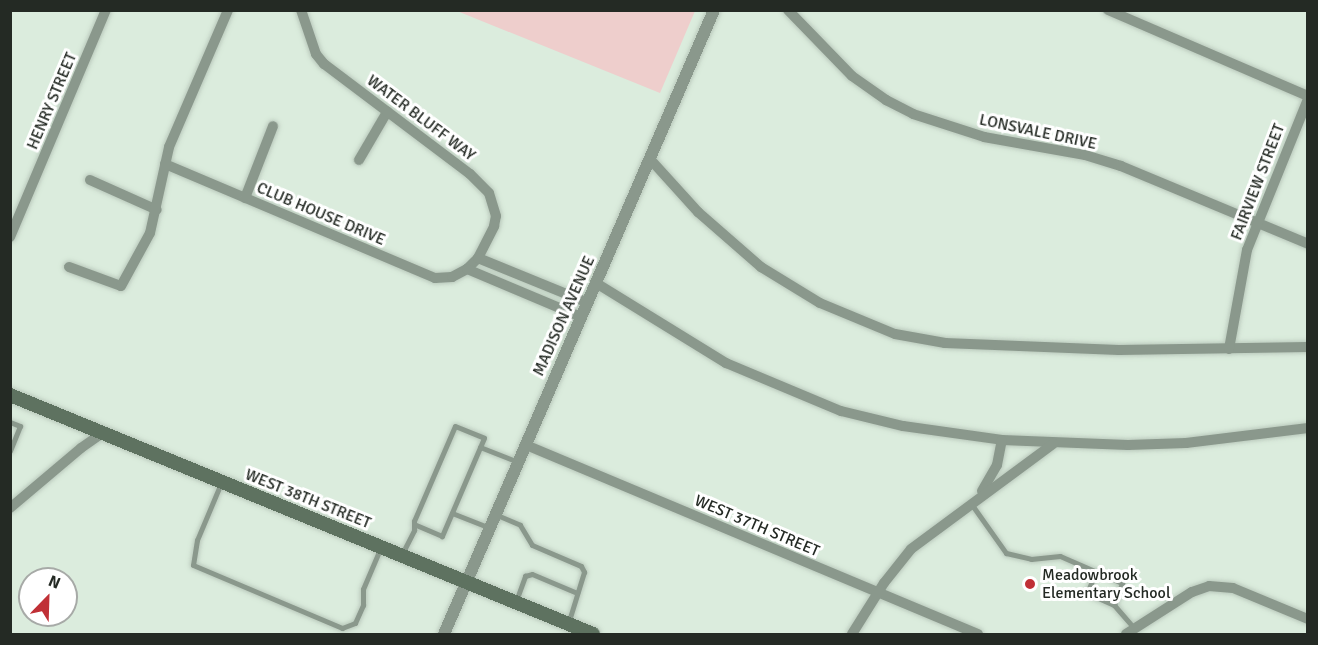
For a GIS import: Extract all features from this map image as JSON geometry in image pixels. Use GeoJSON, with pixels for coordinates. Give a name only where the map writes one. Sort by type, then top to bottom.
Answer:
{"type":"FeatureCollection","features":[{"type":"Feature","properties":{"kind":"main road","name":"WEST 38TH STREET"},"geometry":{"type":"LineString","coordinates":[[10,395],[593,634]]}},
{"type":"Feature","properties":{"kind":"street","name":"HENRY STREET"},"geometry":{"type":"LineString","coordinates":[[10,237],[106,10]]}},
{"type":"Feature","properties":{"kind":"street"},"geometry":{"type":"LineString","coordinates":[[69,267],[121,286],[150,233],[157,210],[165,164],[184,111],[228,10]]}},
{"type":"Feature","properties":{"kind":"street","name":"WATER BLUFF WAY"},"geometry":{"type":"LineString","coordinates":[[301,10],[316,54],[324,64],[470,174],[489,193],[495,210],[495,226],[478,258]]}},
{"type":"Feature","properties":{"kind":"street","name":"LONSVALE DRIVE"},"geometry":{"type":"LineString","coordinates":[[788,10],[852,76],[886,100],[913,114],[984,137],[1085,155],[1121,166],[1308,244]]}},
{"type":"Feature","properties":{"kind":"street"},"geometry":{"type":"LineString","coordinates":[[1108,10],[1308,97]]}},
{"type":"Feature","properties":{"kind":"street","name":"MADISON AVENUE"},"geometry":{"type":"LineString","coordinates":[[444,634],[650,159],[711,11]]}},
{"type":"Feature","properties":{"kind":"street","name":"FAIRVIEW STREET"},"geometry":{"type":"LineString","coordinates":[[1229,349],[1247,250],[1308,97]]}},
{"type":"Feature","properties":{"kind":"street"},"geometry":{"type":"LineString","coordinates":[[358,160],[387,112]]}},
{"type":"Feature","properties":{"kind":"street"},"geometry":{"type":"LineString","coordinates":[[245,198],[273,126]]}},
{"type":"Feature","properties":{"kind":"street"},"geometry":{"type":"LineString","coordinates":[[650,159],[720,234],[761,267],[820,303],[895,334],[945,343],[1119,350],[1308,347]]}},
{"type":"Feature","properties":{"kind":"street","name":"CLUB HOUSE DRIVE"},"geometry":{"type":"LineString","coordinates":[[165,164],[435,278],[452,277],[467,269],[478,258]]}},
{"type":"Feature","properties":{"kind":"street"},"geometry":{"type":"LineString","coordinates":[[90,180],[157,210]]}},
{"type":"Feature","properties":{"kind":"street"},"geometry":{"type":"LineString","coordinates":[[478,258],[588,303]]}},
{"type":"Feature","properties":{"kind":"street"},"geometry":{"type":"LineString","coordinates":[[467,269],[581,318]]}},
{"type":"Feature","properties":{"kind":"street"},"geometry":{"type":"LineString","coordinates":[[596,283],[726,363],[841,411],[903,426],[1002,440],[1053,444],[1186,442],[1308,428]]}},
{"type":"Feature","properties":{"kind":"street"},"geometry":{"type":"LineString","coordinates":[[10,508],[101,434]]}},
{"type":"Feature","properties":{"kind":"street"},"geometry":{"type":"LineString","coordinates":[[973,501],[997,465],[1002,440]]}},
{"type":"Feature","properties":{"kind":"street"},"geometry":{"type":"LineString","coordinates":[[852,634],[878,593],[911,549],[1053,444]]}},
{"type":"Feature","properties":{"kind":"street","name":"WEST 37TH STREET"},"geometry":{"type":"LineString","coordinates":[[526,445],[978,634]]}},
{"type":"Feature","properties":{"kind":"street"},"geometry":{"type":"LineString","coordinates":[[1130,632],[1192,592],[1215,585],[1233,588],[1308,619]]}},
{"type":"Feature","properties":{"kind":"lane"},"geometry":{"type":"LineString","coordinates":[[10,423],[20,426],[10,451]]}},
{"type":"Feature","properties":{"kind":"lane"},"geometry":{"type":"LineString","coordinates":[[402,555],[414,530],[414,524],[455,426],[484,438],[442,536],[414,524]]}},
{"type":"Feature","properties":{"kind":"lane"},"geometry":{"type":"LineString","coordinates":[[480,447],[518,462]]}},
{"type":"Feature","properties":{"kind":"lane"},"geometry":{"type":"LineString","coordinates":[[222,482],[197,540],[193,565],[342,628],[355,623],[363,605],[363,589],[381,547]]}},
{"type":"Feature","properties":{"kind":"lane"},"geometry":{"type":"LineString","coordinates":[[973,501],[1006,553],[1031,559],[1060,555],[1122,583],[1114,605]]}},
{"type":"Feature","properties":{"kind":"lane"},"geometry":{"type":"LineString","coordinates":[[452,513],[490,528]]}},
{"type":"Feature","properties":{"kind":"lane"},"geometry":{"type":"LineString","coordinates":[[495,514],[520,525],[532,545],[581,566],[584,572],[568,624]]}},
{"type":"Feature","properties":{"kind":"lane"},"geometry":{"type":"LineString","coordinates":[[1096,571],[1087,593],[1114,605],[1130,632]]}},
{"type":"Feature","properties":{"kind":"lane"},"geometry":{"type":"LineString","coordinates":[[515,602],[525,576],[532,574],[577,592]]}},
{"type":"Feature","properties":{"kind":"shaded area"},"geometry":{"type":"Polygon","coordinates":[[[457,11],[695,11],[660,93],[457,11]]]}},
{"type":"Feature","properties":{"kind":"place","name":"Meadowbrook Elementary School"},"geometry":{"type":"Point","coordinates":[1030,584]}}]}
